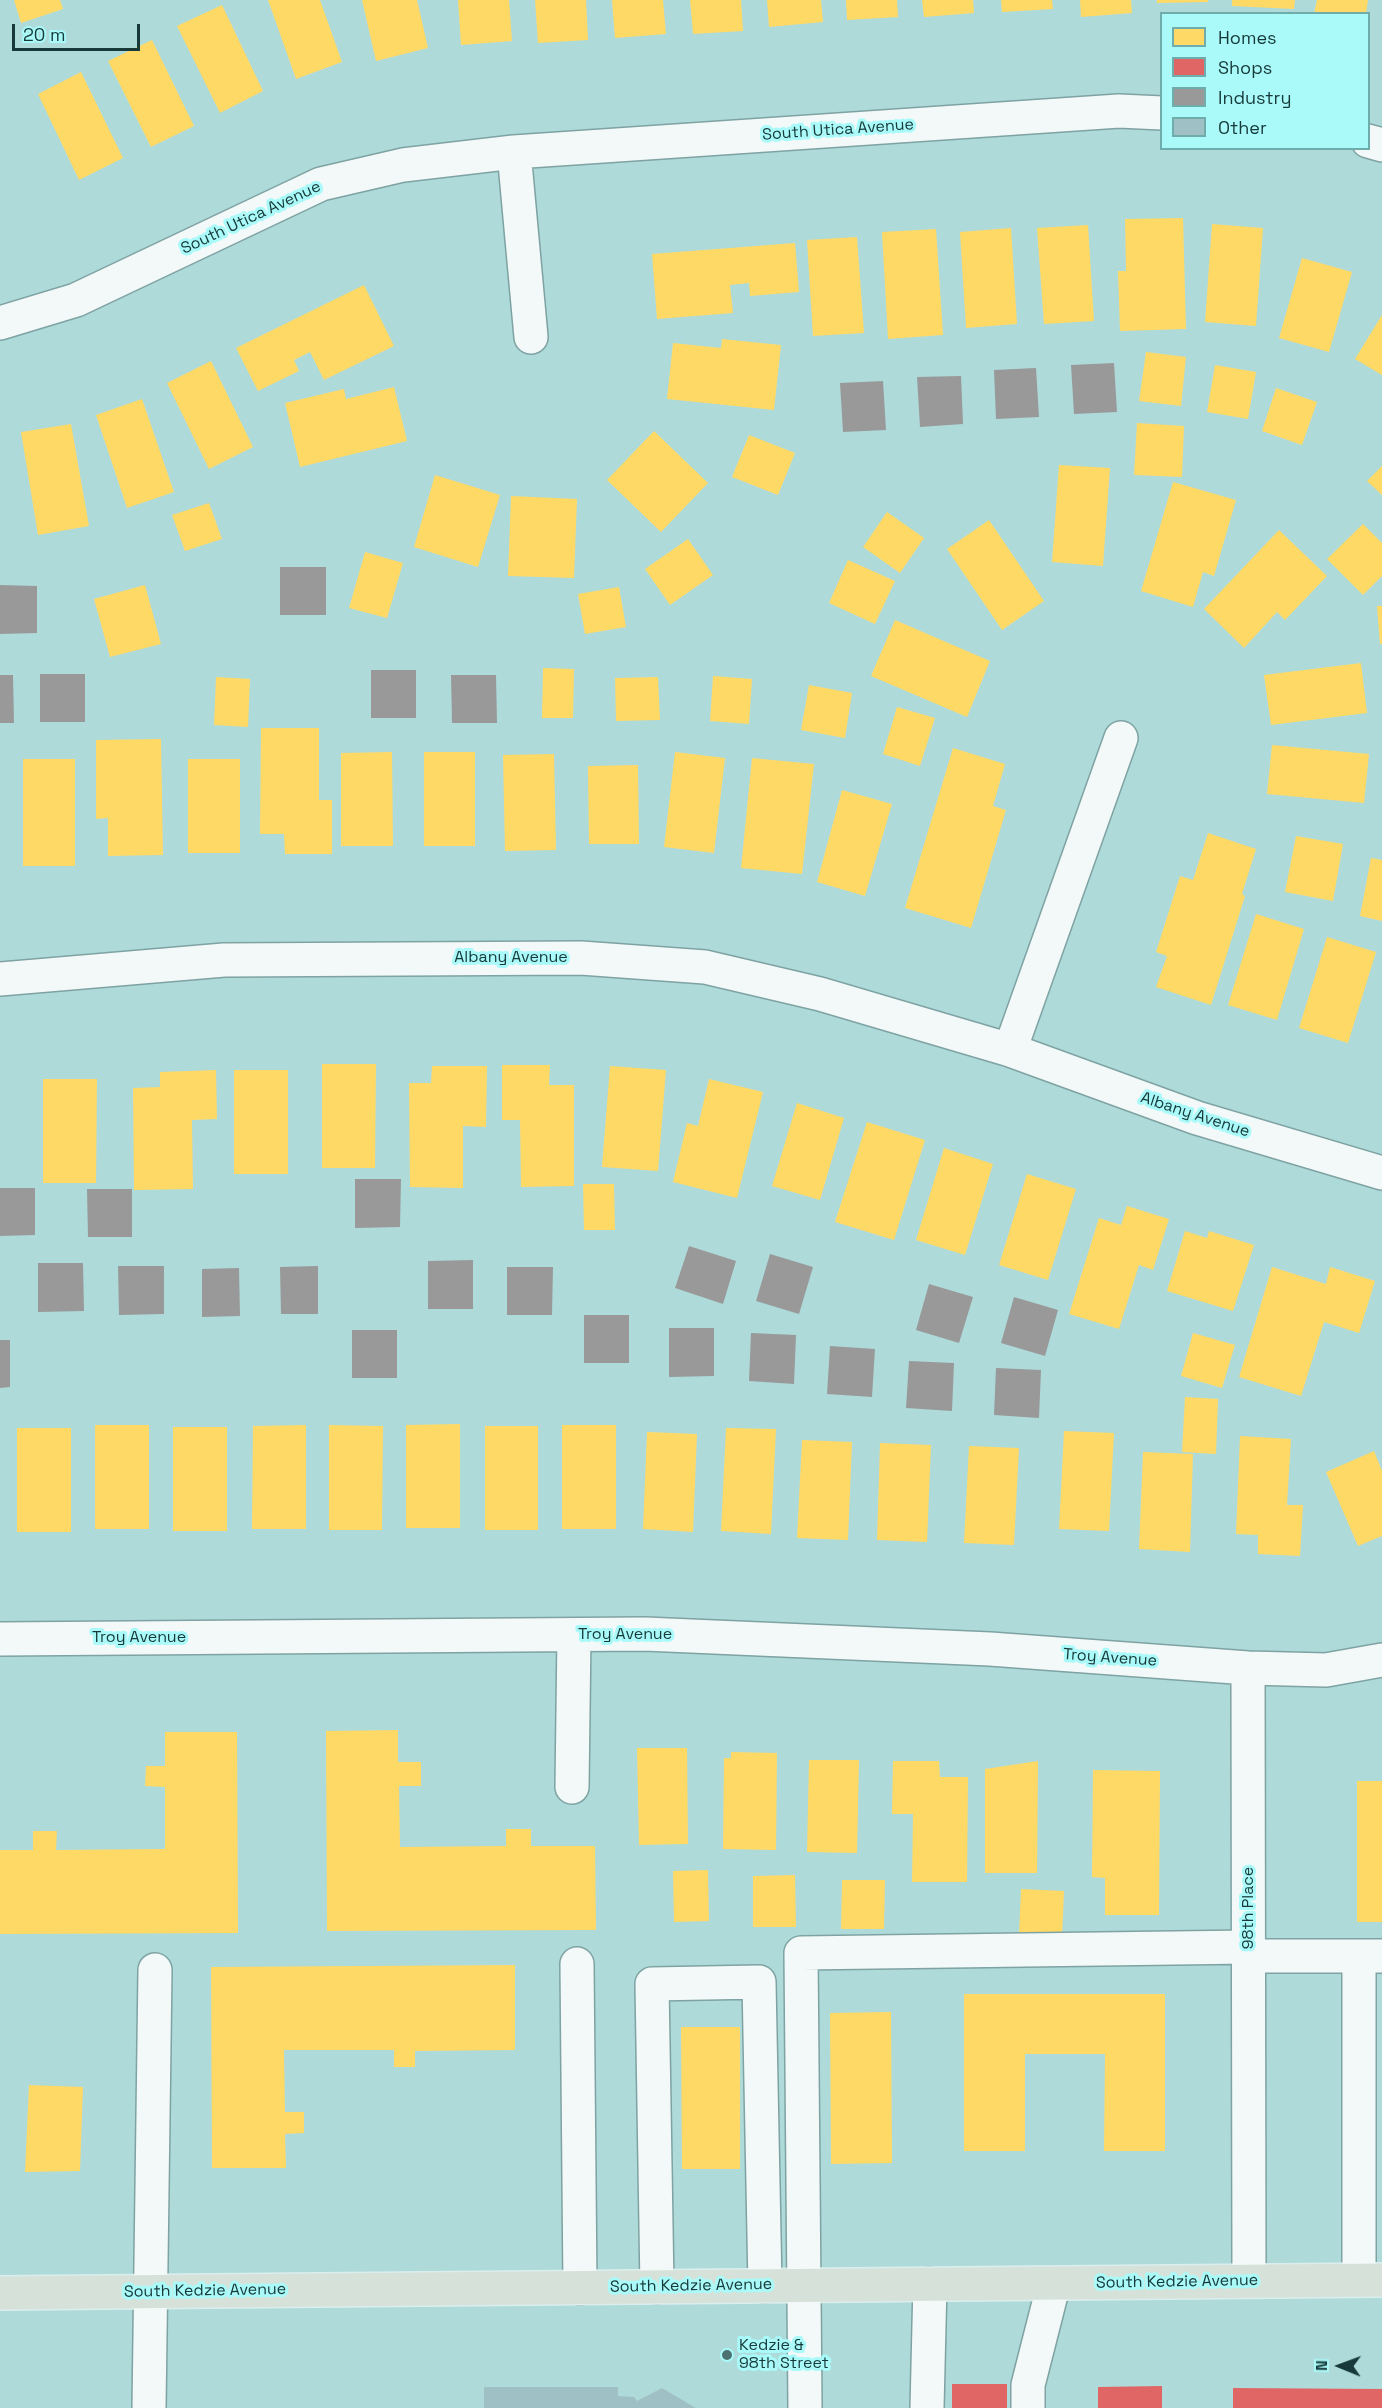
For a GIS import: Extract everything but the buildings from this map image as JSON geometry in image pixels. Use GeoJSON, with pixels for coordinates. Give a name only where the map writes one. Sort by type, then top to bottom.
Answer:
{"type":"FeatureCollection","features":[{"type":"Feature","properties":{"kind":"main road","name":"South Kedzie Avenue"},"geometry":{"type":"LineString","coordinates":[[0,2293],[1370,2280]]}},
{"type":"Feature","properties":{"kind":"street","name":"South Utica Avenue"},"geometry":{"type":"LineString","coordinates":[[0,323],[76,300],[321,184],[404,165],[514,152],[1119,111],[1160,113]]}},
{"type":"Feature","properties":{"kind":"street"},"geometry":{"type":"LineString","coordinates":[[514,152],[531,337]]}},
{"type":"Feature","properties":{"kind":"street"},"geometry":{"type":"LineString","coordinates":[[1010,1050],[1121,738]]}},
{"type":"Feature","properties":{"kind":"street","name":"Albany Avenue"},"geometry":{"type":"LineString","coordinates":[[0,979],[224,960],[580,958],[705,967],[820,994],[1010,1050],[1197,1118],[1382,1173]]}},
{"type":"Feature","properties":{"kind":"street","name":"Troy Avenue"},"geometry":{"type":"LineString","coordinates":[[0,1639],[645,1634],[978,1649],[1248,1668]]}},
{"type":"Feature","properties":{"kind":"street"},"geometry":{"type":"LineString","coordinates":[[572,1787],[574,1635]]}},
{"type":"Feature","properties":{"kind":"street"},"geometry":{"type":"LineString","coordinates":[[1248,1668],[1326,1670],[1382,1660]]}},
{"type":"Feature","properties":{"kind":"street","name":"98th Place"},"geometry":{"type":"LineString","coordinates":[[1248,1668],[1249,2281]]}},
{"type":"Feature","properties":{"kind":"street"},"geometry":{"type":"LineString","coordinates":[[805,2408],[801,1953],[1249,1951],[1370,1956],[1370,2280]]}},
{"type":"Feature","properties":{"kind":"street"},"geometry":{"type":"LineString","coordinates":[[577,1964],[580,2288]]}},
{"type":"Feature","properties":{"kind":"street"},"geometry":{"type":"LineString","coordinates":[[149,2408],[155,1970]]}},
{"type":"Feature","properties":{"kind":"street"},"geometry":{"type":"LineString","coordinates":[[657,2287],[652,1984],[759,1982],[765,2286]]}},
{"type":"Feature","properties":{"kind":"street"},"geometry":{"type":"LineString","coordinates":[[1028,2408],[1028,2385],[1054,2283]]}},
{"type":"Feature","properties":{"kind":"street"},"geometry":{"type":"LineString","coordinates":[[927,2408],[930,2284]]}},
{"type":"Feature","properties":{"kind":"place","name":"Kedzie & 98th Street"},"geometry":{"type":"Point","coordinates":[727,2355]}}]}
